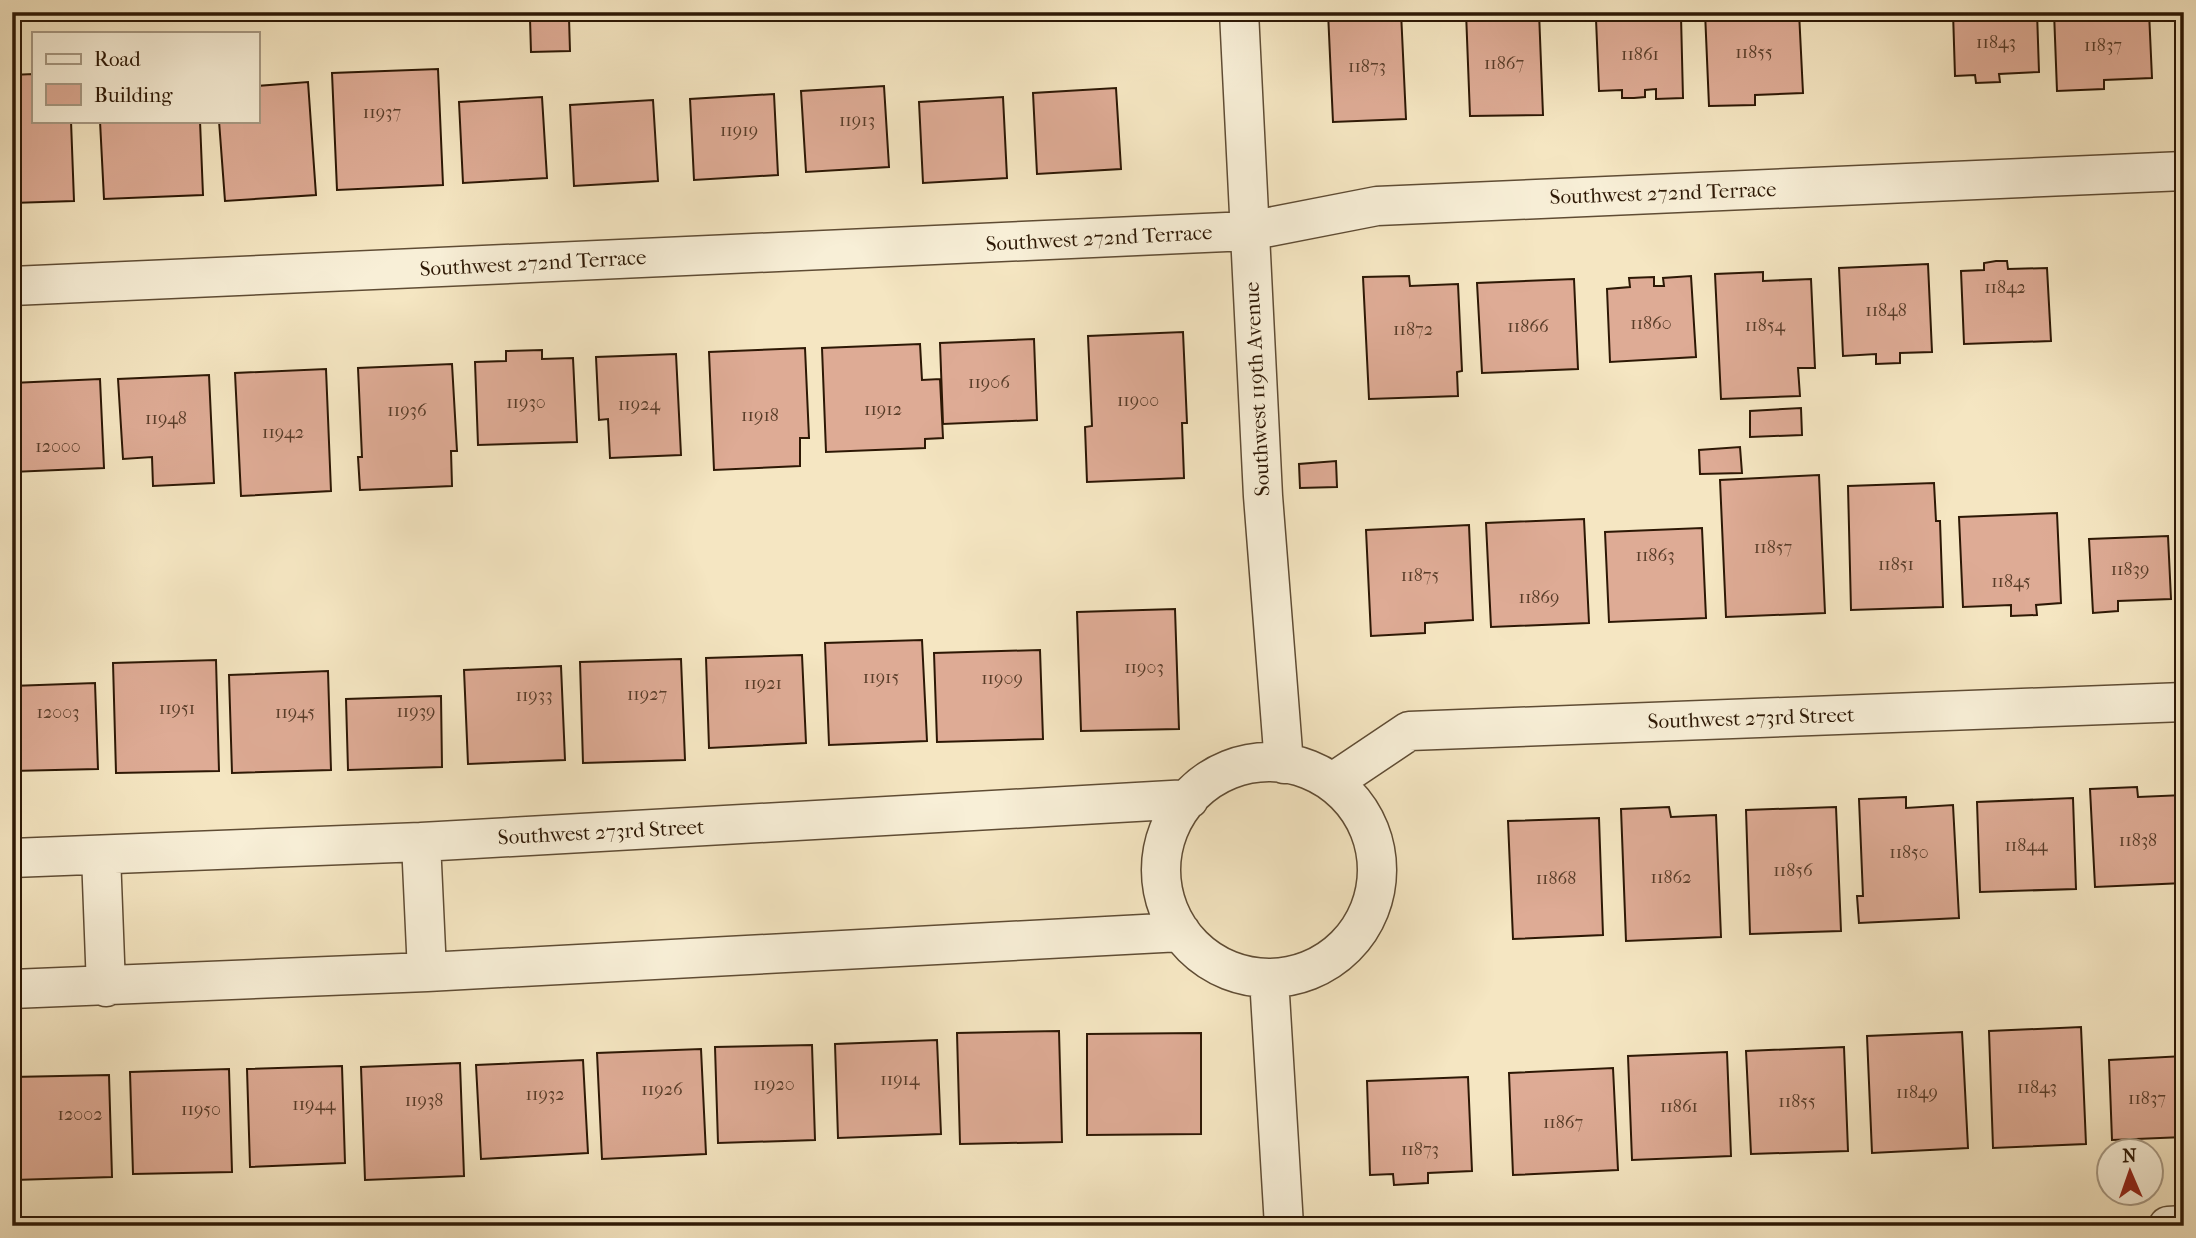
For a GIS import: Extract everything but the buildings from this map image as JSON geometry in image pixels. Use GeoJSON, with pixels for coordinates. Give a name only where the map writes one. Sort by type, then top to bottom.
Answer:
{"type":"FeatureCollection","features":[{"type":"Feature","properties":{"kind":"street","name":"Southwest 119th Avenue"},"geometry":{"type":"LineString","coordinates":[[1239,12],[1263,496],[1284,764]]}},
{"type":"Feature","properties":{"kind":"street","name":"Southwest 272nd Terrace"},"geometry":{"type":"LineString","coordinates":[[12,286],[1249,231],[1377,206],[2184,171]]}},
{"type":"Feature","properties":{"kind":"street","name":"Southwest 273rd Street"},"geometry":{"type":"LineString","coordinates":[[1333,782],[1409,731],[2184,702]]}},
{"type":"Feature","properties":{"kind":"street"},"geometry":{"type":"LineString","coordinates":[[1264,762],[1301,766],[1333,782],[1359,808],[1374,840],[1378,876],[1371,910],[1353,941],[1325,964],[1292,977],[1269,978],[1256,978],[1222,968],[1192,948],[1171,919],[1161,885],[1162,849],[1174,815],[1198,788],[1229,769],[1264,762]]}},
{"type":"Feature","properties":{"kind":"street","name":"Southwest 273rd Street"},"geometry":{"type":"LineString","coordinates":[[12,858],[421,842],[1189,799]]}},
{"type":"Feature","properties":{"kind":"street"},"geometry":{"type":"LineString","coordinates":[[421,842],[427,972]]}},
{"type":"Feature","properties":{"kind":"street"},"geometry":{"type":"LineString","coordinates":[[101,855],[106,987]]}},
{"type":"Feature","properties":{"kind":"street"},"geometry":{"type":"LineString","coordinates":[[12,989],[427,972],[1181,932]]}},
{"type":"Feature","properties":{"kind":"street"},"geometry":{"type":"LineString","coordinates":[[1269,978],[1284,1226]]}},
{"type":"Feature","properties":{"kind":"street"},"geometry":{"type":"LineString","coordinates":[[2168,1226],[2184,1225]]}}]}
